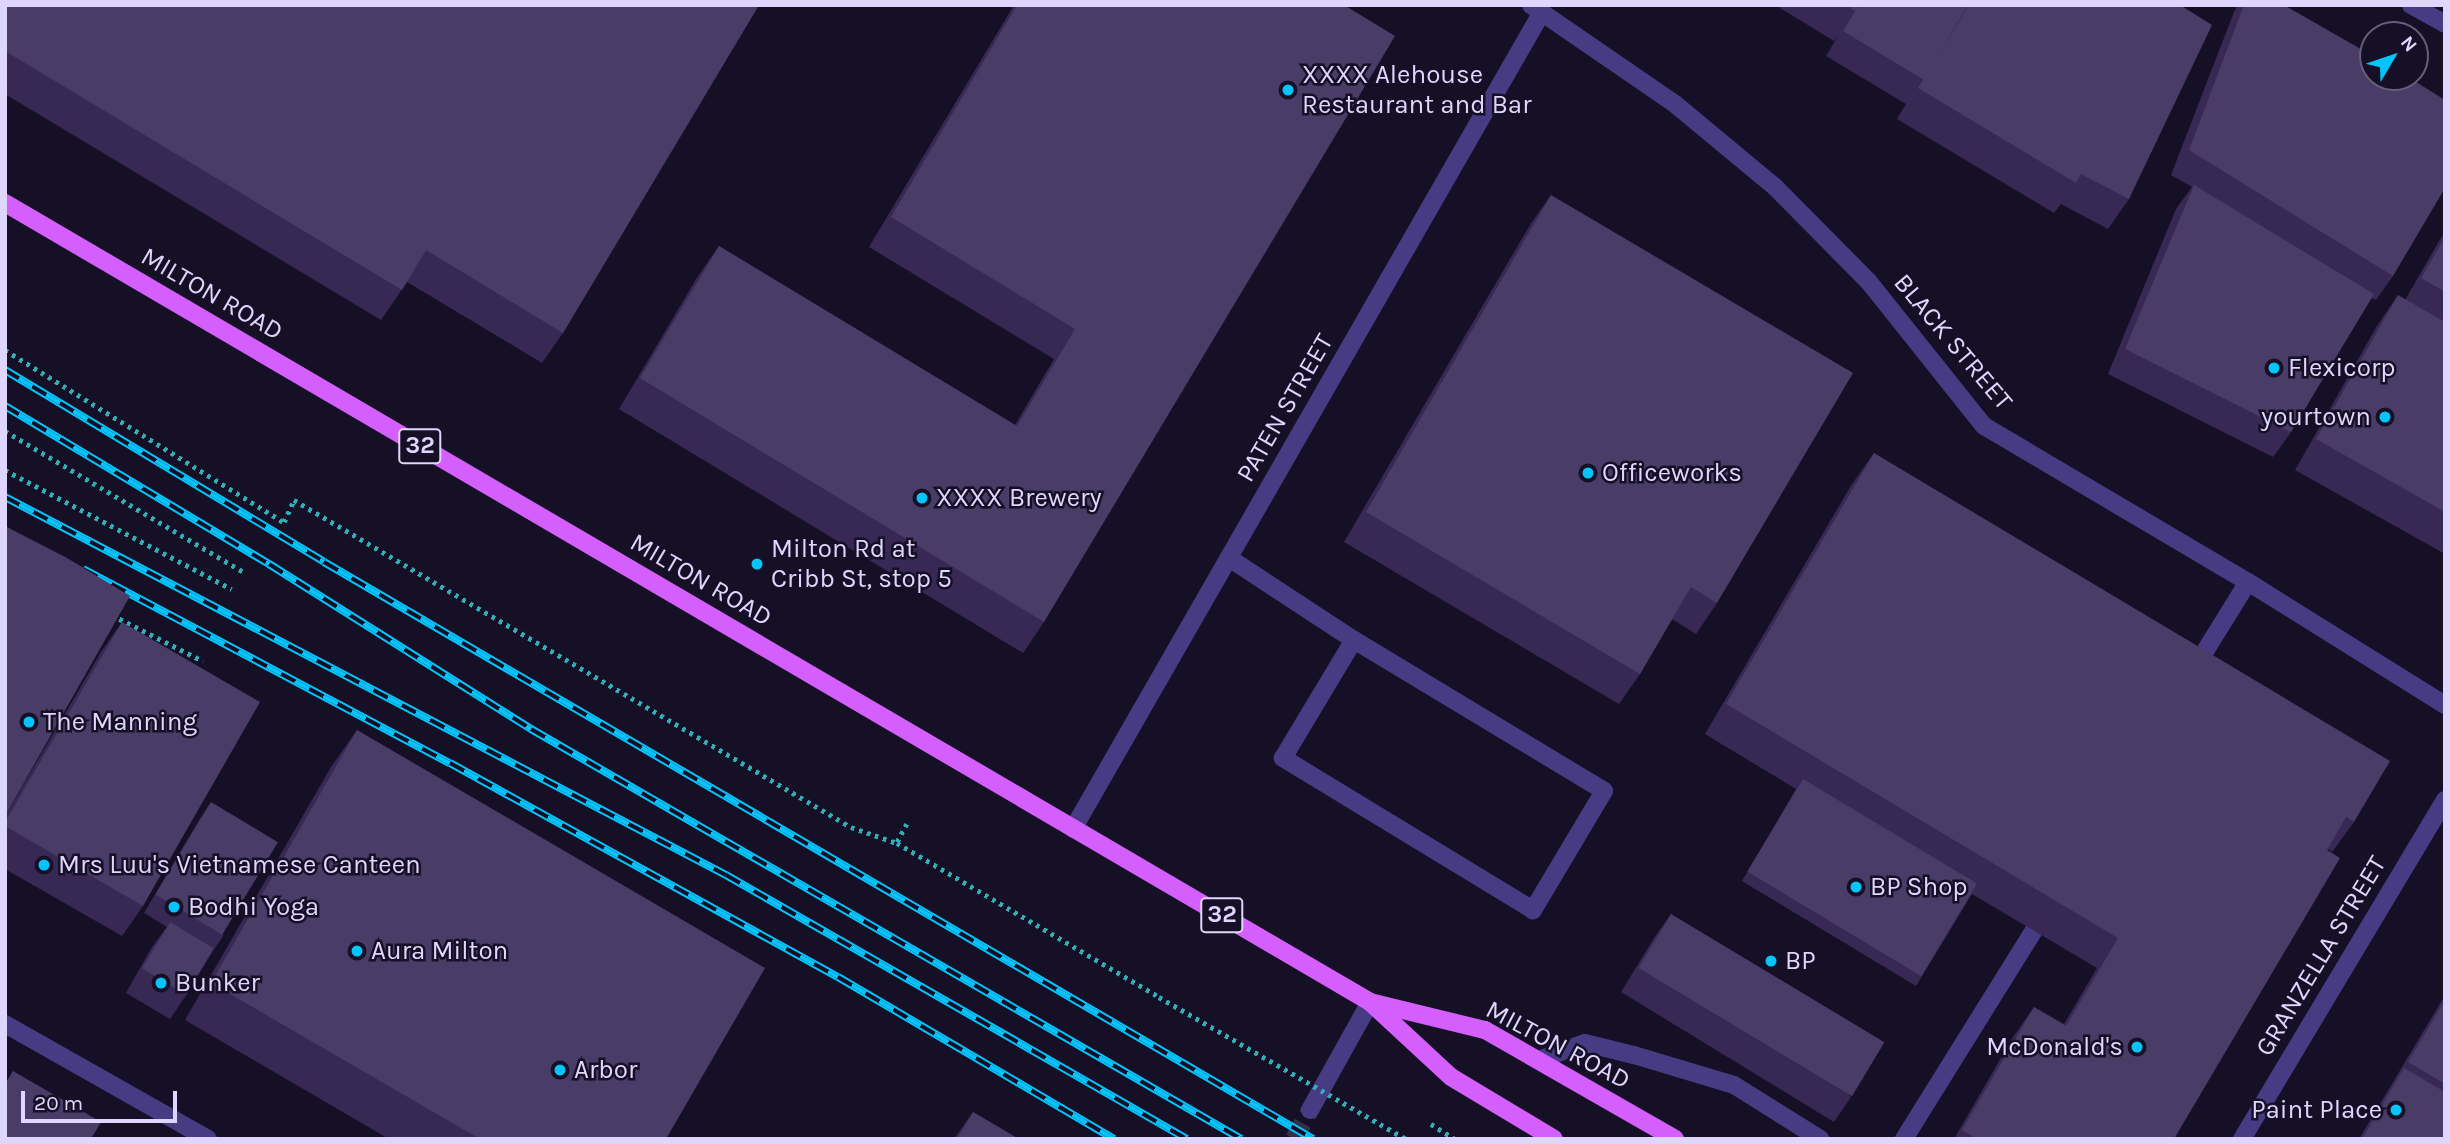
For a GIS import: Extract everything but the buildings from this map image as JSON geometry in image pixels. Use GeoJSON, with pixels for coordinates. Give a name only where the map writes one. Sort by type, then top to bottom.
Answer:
{"type":"FeatureCollection","features":[{"type":"Feature","properties":{"kind":"main road","name":"MILTON ROAD"},"geometry":{"type":"LineString","coordinates":[[5,203],[1370,1002],[1451,1077],[1554,1139]]}},
{"type":"Feature","properties":{"kind":"main road","name":"MILTON ROAD"},"geometry":{"type":"LineString","coordinates":[[1370,1002],[1485,1030],[1675,1139]]}},
{"type":"Feature","properties":{"kind":"street"},"geometry":{"type":"LineString","coordinates":[[2411,5],[2445,24]]}},
{"type":"Feature","properties":{"kind":"street","name":"PATEN STREET"},"geometry":{"type":"LineString","coordinates":[[1073,829],[1229,558],[1537,9]]}},
{"type":"Feature","properties":{"kind":"street","name":"BLACK STREET"},"geometry":{"type":"LineString","coordinates":[[1537,9],[1675,104],[1776,188],[1868,282],[1984,426],[2248,582],[2445,705]]}},
{"type":"Feature","properties":{"kind":"street"},"geometry":{"type":"LineString","coordinates":[[1229,558],[1354,640],[1604,791],[1534,910],[1283,758],[1354,640]]}},
{"type":"Feature","properties":{"kind":"street"},"geometry":{"type":"LineString","coordinates":[[2186,681],[2248,582]]}},
{"type":"Feature","properties":{"kind":"street","name":"GRANZELLA STREET"},"geometry":{"type":"LineString","coordinates":[[2242,1139],[2445,800]]}},
{"type":"Feature","properties":{"kind":"street"},"geometry":{"type":"LineString","coordinates":[[1904,1139],[2034,930]]}},
{"type":"Feature","properties":{"kind":"street"},"geometry":{"type":"LineString","coordinates":[[1310,1110],[1370,1002]]}},
{"type":"Feature","properties":{"kind":"street"},"geometry":{"type":"LineString","coordinates":[[5,1024],[208,1139]]}},
{"type":"Feature","properties":{"kind":"street"},"geometry":{"type":"LineString","coordinates":[[1539,1059],[1585,1043],[1634,1055],[1734,1085],[1820,1139]]}},
{"type":"Feature","properties":{"kind":"path"},"geometry":{"type":"LineString","coordinates":[[5,350],[284,522],[294,500],[851,827],[897,843],[1406,1139]]}},
{"type":"Feature","properties":{"kind":"path"},"geometry":{"type":"LineString","coordinates":[[5,431],[243,572]]}},
{"type":"Feature","properties":{"kind":"path"},"geometry":{"type":"LineString","coordinates":[[5,470],[232,589]]}},
{"type":"Feature","properties":{"kind":"path"},"geometry":{"type":"LineString","coordinates":[[104,611],[203,661]]}},
{"type":"Feature","properties":{"kind":"path"},"geometry":{"type":"LineString","coordinates":[[897,843],[907,824]]}},
{"type":"Feature","properties":{"kind":"path"},"geometry":{"type":"LineString","coordinates":[[1431,1124],[1455,1139]]}},
{"type":"Feature","properties":{"kind":"tunnel"},"geometry":{"type":"LineString","coordinates":[[1294,1139],[1310,1110]]}},
{"type":"Feature","properties":{"kind":"railway"},"geometry":{"type":"LineString","coordinates":[[5,370],[324,562],[1313,1139]]}},
{"type":"Feature","properties":{"kind":"railway"},"geometry":{"type":"LineString","coordinates":[[5,406],[269,564],[531,729],[1241,1139]]}},
{"type":"Feature","properties":{"kind":"railway"},"geometry":{"type":"LineString","coordinates":[[5,497],[726,875],[1187,1139]]}},
{"type":"Feature","properties":{"kind":"railway"},"geometry":{"type":"LineString","coordinates":[[83,569],[450,763],[838,977],[1114,1139]]}},
{"type":"Feature","properties":{"kind":"place","name":"XXXX Alehouse Restaurant and Bar"},"geometry":{"type":"Point","coordinates":[1288,90]}},
{"type":"Feature","properties":{"kind":"place","name":"Flexicorp"},"geometry":{"type":"Point","coordinates":[2274,368]}},
{"type":"Feature","properties":{"kind":"place","name":"yourtown"},"geometry":{"type":"Point","coordinates":[2385,417]}},
{"type":"Feature","properties":{"kind":"place","name":"Officeworks"},"geometry":{"type":"Point","coordinates":[1588,473]}},
{"type":"Feature","properties":{"kind":"place","name":"XXXX Brewery"},"geometry":{"type":"Point","coordinates":[922,498]}},
{"type":"Feature","properties":{"kind":"place","name":"Milton Rd at Cribb St, stop 5"},"geometry":{"type":"Point","coordinates":[757,564]}},
{"type":"Feature","properties":{"kind":"place","name":"The Manning"},"geometry":{"type":"Point","coordinates":[29,722]}},
{"type":"Feature","properties":{"kind":"place","name":"Mrs Luu's Vietnamese Canteen"},"geometry":{"type":"Point","coordinates":[44,865]}},
{"type":"Feature","properties":{"kind":"place","name":"BP Shop"},"geometry":{"type":"Point","coordinates":[1856,887]}},
{"type":"Feature","properties":{"kind":"place","name":"Bodhi Yoga"},"geometry":{"type":"Point","coordinates":[174,907]}},
{"type":"Feature","properties":{"kind":"place","name":"Aura Milton"},"geometry":{"type":"Point","coordinates":[357,951]}},
{"type":"Feature","properties":{"kind":"place","name":"BP"},"geometry":{"type":"Point","coordinates":[1771,961]}},
{"type":"Feature","properties":{"kind":"place","name":"Bunker"},"geometry":{"type":"Point","coordinates":[161,983]}},
{"type":"Feature","properties":{"kind":"place","name":"McDonald's"},"geometry":{"type":"Point","coordinates":[2137,1047]}},
{"type":"Feature","properties":{"kind":"place","name":"Arbor"},"geometry":{"type":"Point","coordinates":[560,1070]}},
{"type":"Feature","properties":{"kind":"place","name":"Paint Place"},"geometry":{"type":"Point","coordinates":[2396,1110]}}]}
